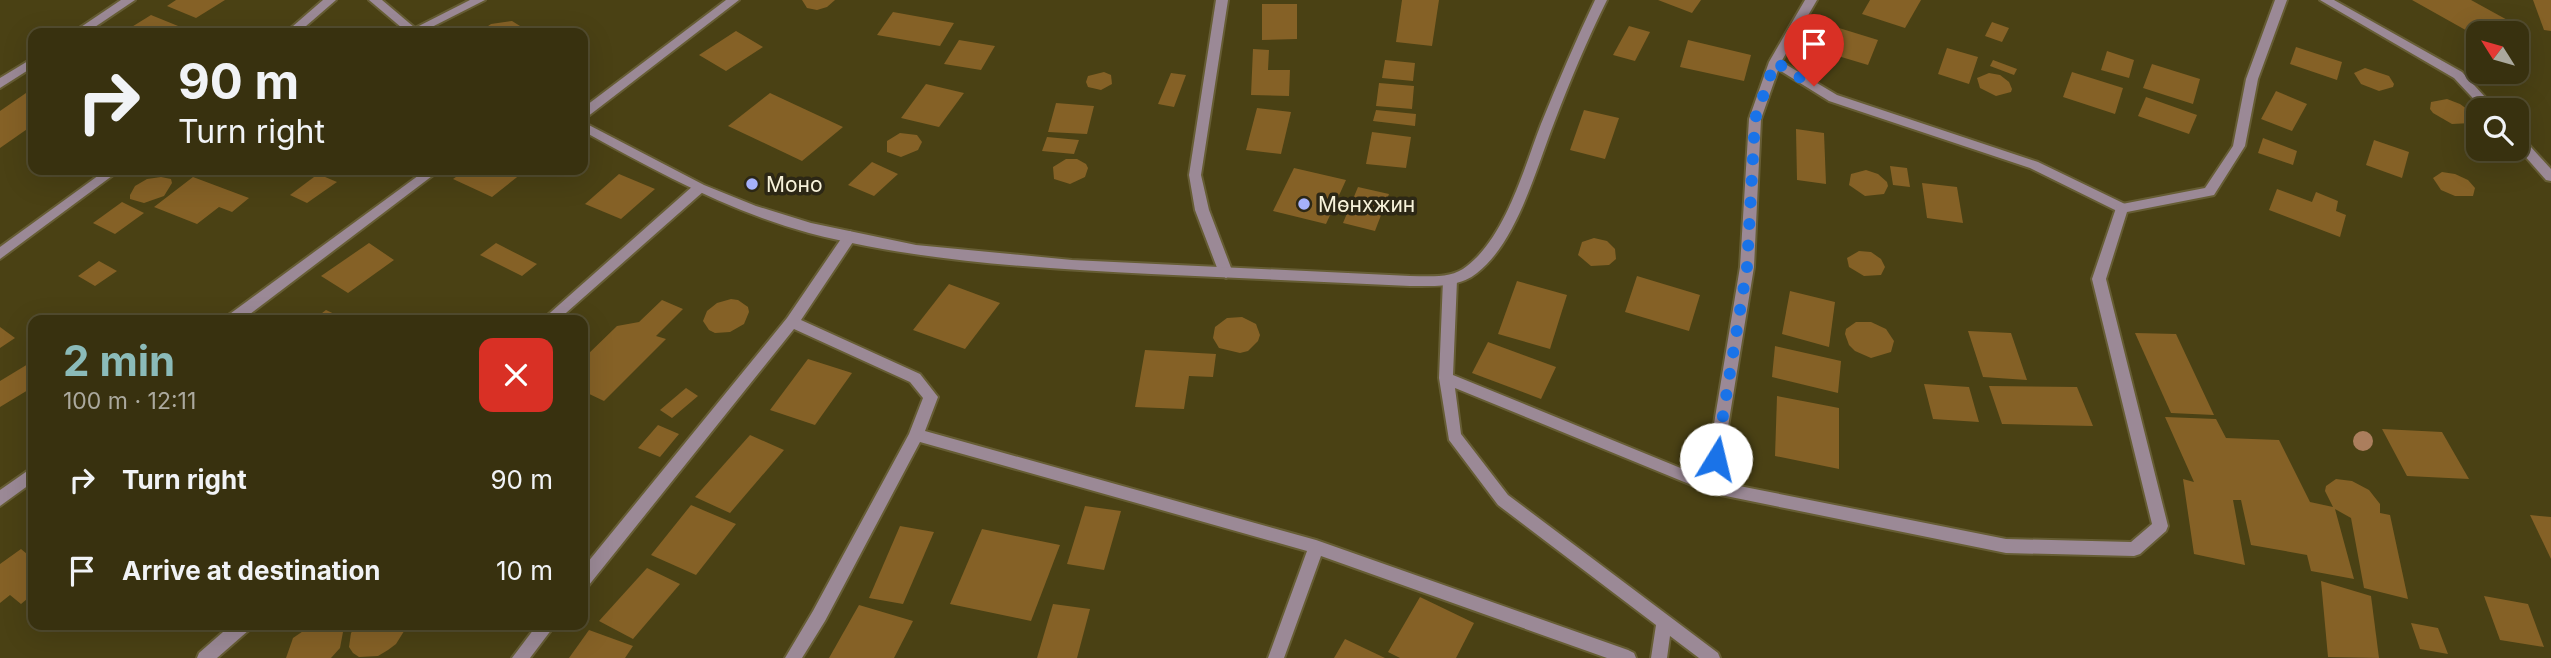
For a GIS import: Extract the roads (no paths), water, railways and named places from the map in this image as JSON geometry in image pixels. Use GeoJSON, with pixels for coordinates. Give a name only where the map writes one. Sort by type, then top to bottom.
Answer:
{"type":"FeatureCollection","features":[{"type":"Feature","properties":{"kind":"street"},"geometry":{"type":"LineString","coordinates":[[86,28],[129,0]]}},
{"type":"Feature","properties":{"kind":"street"},"geometry":{"type":"LineString","coordinates":[[297,28],[331,0]]}},
{"type":"Feature","properties":{"kind":"street"},"geometry":{"type":"LineString","coordinates":[[375,0],[408,28]]}},
{"type":"Feature","properties":{"kind":"street"},"geometry":{"type":"LineString","coordinates":[[424,28],[479,0]]}},
{"type":"Feature","properties":{"kind":"street"},"geometry":{"type":"LineString","coordinates":[[588,110],[733,0]]}},
{"type":"Feature","properties":{"kind":"street"},"geometry":{"type":"LineString","coordinates":[[1222,0],[1195,175],[1202,210],[1226,273]]}},
{"type":"Feature","properties":{"kind":"street"},"geometry":{"type":"LineString","coordinates":[[588,129],[699,188],[751,209],[810,228],[916,250],[1060,264],[1450,281],[1471,270],[1498,237],[1518,199],[1585,32],[1601,0]]}},
{"type":"Feature","properties":{"kind":"street"},"geometry":{"type":"LineString","coordinates":[[1712,487],[1747,267],[1755,119],[1775,62],[1811,0]]}},
{"type":"Feature","properties":{"kind":"street"},"geometry":{"type":"LineString","coordinates":[[1775,62],[1833,98],[2034,165],[2122,208],[2209,192],[2239,146],[2252,79],[2281,0]]}},
{"type":"Feature","properties":{"kind":"street"},"geometry":{"type":"LineString","coordinates":[[2326,0],[2458,75],[2480,98]]}},
{"type":"Feature","properties":{"kind":"street"},"geometry":{"type":"LineString","coordinates":[[0,84],[28,65]]}},
{"type":"Feature","properties":{"kind":"street"},"geometry":{"type":"LineString","coordinates":[[2529,152],[2551,177]]}},
{"type":"Feature","properties":{"kind":"street"},"geometry":{"type":"LineString","coordinates":[[0,254],[107,175]]}},
{"type":"Feature","properties":{"kind":"street"},"geometry":{"type":"LineString","coordinates":[[239,315],[427,175]]}},
{"type":"Feature","properties":{"kind":"street"},"geometry":{"type":"LineString","coordinates":[[555,315],[699,188]]}},
{"type":"Feature","properties":{"kind":"street"},"geometry":{"type":"LineString","coordinates":[[1446,378],[1712,487],[2006,546],[2134,549],[2160,526],[2099,279],[2122,208]]}},
{"type":"Feature","properties":{"kind":"street"},"geometry":{"type":"LineString","coordinates":[[588,574],[792,322],[850,236]]}},
{"type":"Feature","properties":{"kind":"street"},"geometry":{"type":"LineString","coordinates":[[1450,281],[1446,378],[1454,436],[1503,500],[1712,658]]}},
{"type":"Feature","properties":{"kind":"street"},"geometry":{"type":"LineString","coordinates":[[792,322],[915,377],[931,397],[916,435],[820,616],[793,658]]}},
{"type":"Feature","properties":{"kind":"street"},"geometry":{"type":"LineString","coordinates":[[916,435],[1316,547],[1628,658]]}},
{"type":"Feature","properties":{"kind":"street"},"geometry":{"type":"LineString","coordinates":[[0,499],[28,477]]}},
{"type":"Feature","properties":{"kind":"street"},"geometry":{"type":"LineString","coordinates":[[1276,658],[1316,547]]}},
{"type":"Feature","properties":{"kind":"street"},"geometry":{"type":"LineString","coordinates":[[1659,658],[1664,624]]}},
{"type":"Feature","properties":{"kind":"street"},"geometry":{"type":"LineString","coordinates":[[205,658],[237,630]]}},
{"type":"Feature","properties":{"kind":"street"},"geometry":{"type":"LineString","coordinates":[[520,658],[543,630]]}},
{"type":"Feature","properties":{"kind":"place","name":"Моно"},"geometry":{"type":"Point","coordinates":[752,184]}},
{"type":"Feature","properties":{"kind":"place","name":"Мөнхжин"},"geometry":{"type":"Point","coordinates":[1304,204]}}]}
